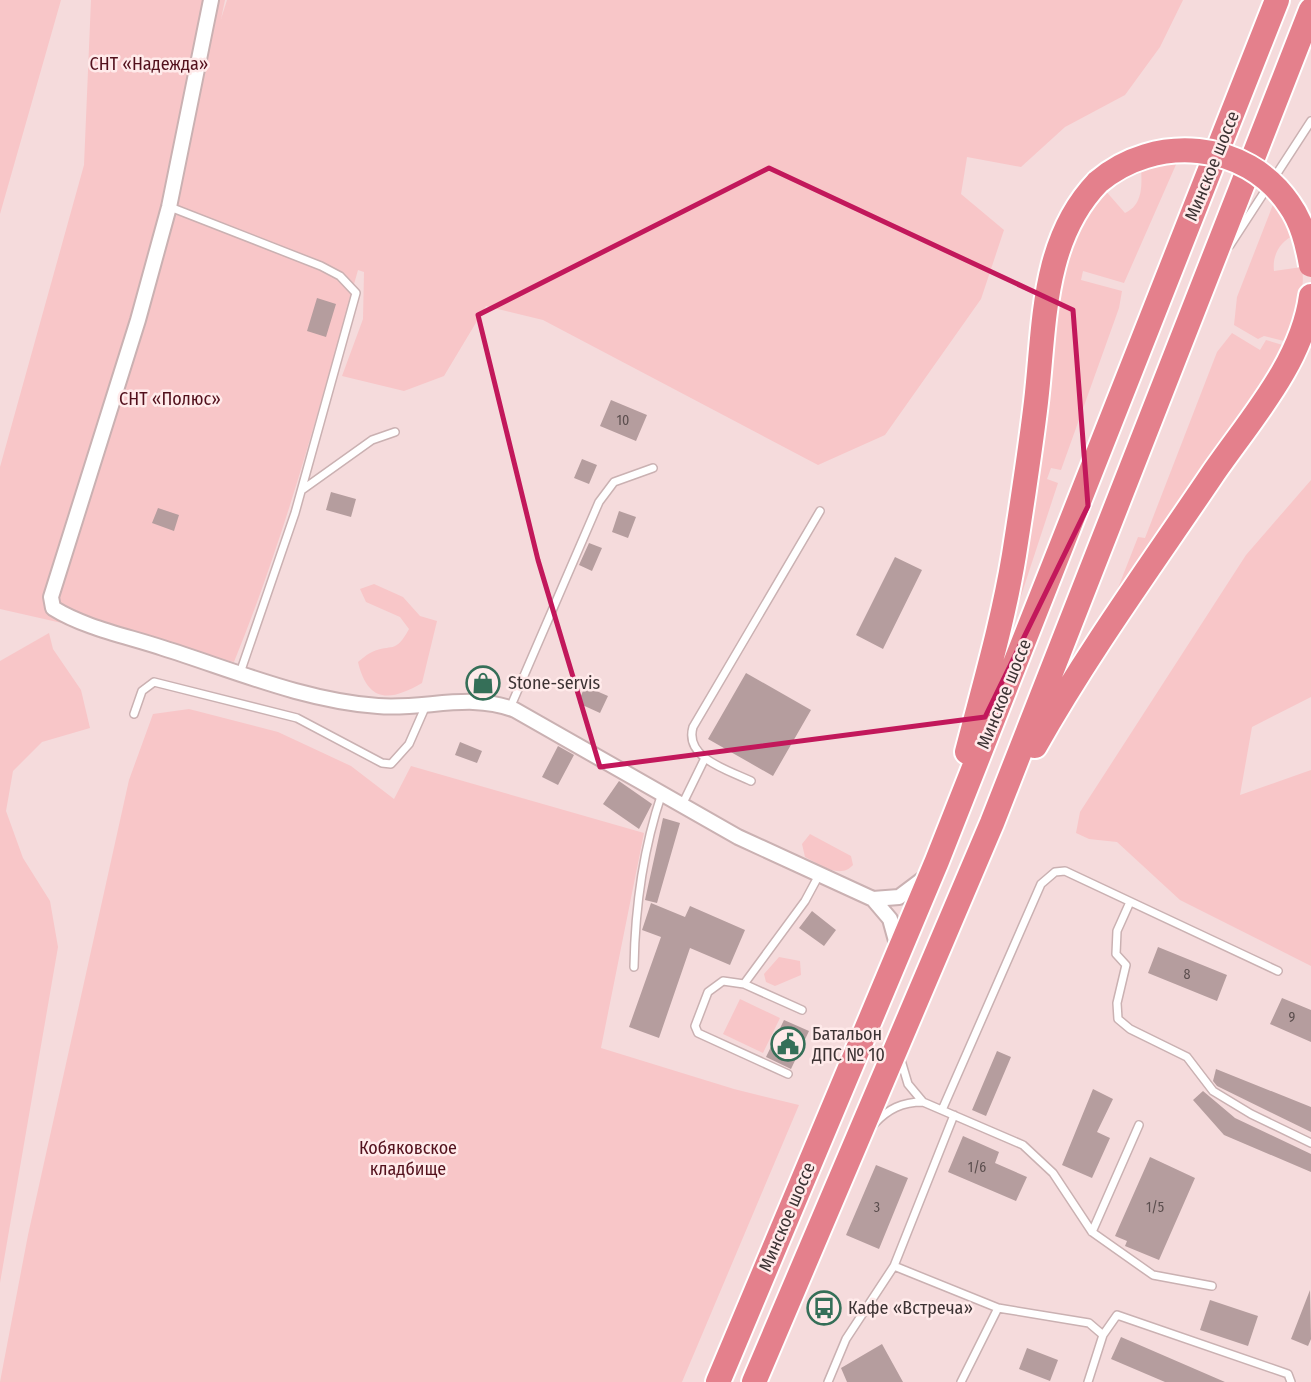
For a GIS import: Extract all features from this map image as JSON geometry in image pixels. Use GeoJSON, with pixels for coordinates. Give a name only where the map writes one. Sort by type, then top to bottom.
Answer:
{"type":"FeatureCollection","features":[{"type":"Feature","properties":{"kind":"highway","name":"Минское шоссе"},"geometry":{"type":"LineString","coordinates":[[718,1382],[935,866],[1277,0]]}},
{"type":"Feature","properties":{"kind":"highway","name":"Минское шоссе"},"geometry":{"type":"LineString","coordinates":[[754,1382],[992,823],[1311,10]]}},
{"type":"Feature","properties":{"kind":"highway"},"geometry":{"type":"LineString","coordinates":[[935,866],[996,649],[1032,437],[1054,261],[1069,219],[1098,182],[1127,163],[1168,150],[1187,149],[1223,156],[1261,175],[1283,196],[1300,223],[1311,266]]}},
{"type":"Feature","properties":{"kind":"highway"},"geometry":{"type":"LineString","coordinates":[[992,823],[1093,651],[1274,384],[1304,327],[1311,296]]}},
{"type":"Feature","properties":{"kind":"street"},"geometry":{"type":"LineString","coordinates":[[211,0],[169,207],[138,320],[51,605],[58,611],[91,625],[240,673],[351,703],[382,707],[479,701],[510,708],[748,842],[873,899],[890,919],[899,953]]}},
{"type":"Feature","properties":{"kind":"street"},"geometry":{"type":"LineString","coordinates":[[873,899],[899,897],[935,866]]}},
{"type":"Feature","properties":{"kind":"lane"},"geometry":{"type":"LineString","coordinates":[[1205,284],[1311,121]]}},
{"type":"Feature","properties":{"kind":"lane"},"geometry":{"type":"LineString","coordinates":[[169,207],[321,266],[340,276],[356,293],[301,490],[240,673]]}},
{"type":"Feature","properties":{"kind":"lane"},"geometry":{"type":"LineString","coordinates":[[301,490],[372,440],[395,432]]}},
{"type":"Feature","properties":{"kind":"lane"},"geometry":{"type":"LineString","coordinates":[[510,708],[598,502],[614,482],[653,468]]}},
{"type":"Feature","properties":{"kind":"lane"},"geometry":{"type":"LineString","coordinates":[[751,781],[705,758],[694,748],[690,737],[693,727],[820,511]]}},
{"type":"Feature","properties":{"kind":"lane"},"geometry":{"type":"LineString","coordinates":[[134,714],[142,691],[154,682],[298,718],[358,748],[382,764],[391,764],[409,744],[427,703]]}},
{"type":"Feature","properties":{"kind":"lane"},"geometry":{"type":"LineString","coordinates":[[682,805],[705,758]]}},
{"type":"Feature","properties":{"kind":"lane"},"geometry":{"type":"LineString","coordinates":[[634,967],[634,923],[655,813],[662,793]]}},
{"type":"Feature","properties":{"kind":"lane"},"geometry":{"type":"LineString","coordinates":[[943,1110],[1046,877],[1065,871],[1279,971]]}},
{"type":"Feature","properties":{"kind":"lane"},"geometry":{"type":"LineString","coordinates":[[744,984],[805,901],[819,875]]}},
{"type":"Feature","properties":{"kind":"lane"},"geometry":{"type":"LineString","coordinates":[[1130,902],[1117,931],[1116,954],[1126,965],[1117,1003],[1118,1019],[1130,1029],[1187,1057],[1213,1091],[1251,1114],[1311,1143]]}},
{"type":"Feature","properties":{"kind":"lane"},"geometry":{"type":"LineString","coordinates":[[788,1074],[695,1030],[712,986],[731,980],[802,1010]]}},
{"type":"Feature","properties":{"kind":"lane"},"geometry":{"type":"LineString","coordinates":[[899,1041],[906,1078],[923,1102]]}},
{"type":"Feature","properties":{"kind":"lane"},"geometry":{"type":"LineString","coordinates":[[848,1162],[865,1135],[884,1113],[906,1103],[923,1102],[1023,1145],[1053,1173],[1092,1233],[1153,1275],[1212,1286]]}},
{"type":"Feature","properties":{"kind":"lane"},"geometry":{"type":"LineString","coordinates":[[828,1382],[846,1339],[894,1266],[954,1115]]}},
{"type":"Feature","properties":{"kind":"lane"},"geometry":{"type":"LineString","coordinates":[[1092,1233],[1139,1125]]}},
{"type":"Feature","properties":{"kind":"lane"},"geometry":{"type":"LineString","coordinates":[[894,1266],[998,1308],[1089,1324],[1103,1335]]}},
{"type":"Feature","properties":{"kind":"lane"},"geometry":{"type":"LineString","coordinates":[[961,1382],[998,1308]]}},
{"type":"Feature","properties":{"kind":"lane"},"geometry":{"type":"LineString","coordinates":[[1088,1382],[1103,1335],[1117,1315],[1288,1374],[1292,1382]]}},
{"type":"Feature","properties":{"kind":"highlighted area"},"geometry":{"type":"Polygon","coordinates":[[[769,168],[1073,310],[1088,506],[985,717],[600,767],[538,560],[478,315],[769,168]]]}},
{"type":"Feature","properties":{"kind":"green space"},"geometry":{"type":"Polygon","coordinates":[[[0,0],[61,0],[0,214],[0,0]]]}},
{"type":"Feature","properties":{"kind":"green space"},"geometry":{"type":"Polygon","coordinates":[[[91,0],[225,0],[221,19],[227,0],[1183,0],[1160,47],[1125,95],[1065,127],[1021,167],[967,157],[961,194],[1004,230],[981,299],[885,435],[818,465],[543,320],[486,306],[444,376],[404,391],[342,376],[363,319],[364,272],[358,270],[286,517],[234,662],[0,609],[0,467],[84,165],[91,0]]]}},
{"type":"Feature","properties":{"kind":"green space"},"geometry":{"type":"Polygon","coordinates":[[[1178,160],[1124,283],[1083,271],[1081,280],[1122,291],[1119,308],[1061,470],[1051,468],[1047,479],[1058,483],[1015,614],[1065,253],[1082,221],[1104,189],[1125,213],[1138,200],[1141,168],[1178,160]]]}},
{"type":"Feature","properties":{"kind":"green space"},"geometry":{"type":"Polygon","coordinates":[[[1274,202],[1294,235],[1278,250],[1274,271],[1302,267],[1303,277],[1297,315],[1288,342],[1264,336],[1258,339],[1234,325],[1237,297],[1274,202]]]}},
{"type":"Feature","properties":{"kind":"green space"},"geometry":{"type":"Polygon","coordinates":[[[1232,333],[1260,350],[1266,340],[1286,346],[1107,616],[1138,537],[1145,538],[1217,352],[1232,333]]]}},
{"type":"Feature","properties":{"kind":"green space"},"geometry":{"type":"Polygon","coordinates":[[[1311,480],[1311,697],[1252,727],[1240,795],[1311,770],[1311,966],[1180,900],[1117,842],[1089,839],[1076,833],[1080,812],[1246,555],[1311,480]]]}},
{"type":"Feature","properties":{"kind":"green space"},"geometry":{"type":"Polygon","coordinates":[[[374,584],[403,597],[420,616],[437,621],[422,683],[391,695],[374,692],[368,686],[358,662],[379,649],[393,647],[409,629],[400,617],[366,602],[360,589],[374,584]]]}},
{"type":"Feature","properties":{"kind":"green space"},"geometry":{"type":"Polygon","coordinates":[[[49,633],[53,649],[81,690],[90,728],[42,742],[13,771],[6,811],[23,858],[50,901],[58,947],[0,1283],[0,661],[49,633]]]}},
{"type":"Feature","properties":{"kind":"green space","name":"Кобяковское кладбище"},"geometry":{"type":"Polygon","coordinates":[[[189,709],[278,732],[351,766],[394,799],[411,766],[644,833],[601,1048],[734,1089],[799,1105],[682,1382],[0,1382],[28,1235],[129,780],[153,714],[189,709]]]}},
{"type":"Feature","properties":{"kind":"green space"},"geometry":{"type":"Polygon","coordinates":[[[810,834],[851,856],[853,865],[848,869],[836,871],[805,857],[802,844],[810,834]]]}},
{"type":"Feature","properties":{"kind":"green space"},"geometry":{"type":"Polygon","coordinates":[[[779,957],[800,961],[801,975],[775,986],[766,982],[764,974],[779,957]]]}},
{"type":"Feature","properties":{"kind":"green space"},"geometry":{"type":"Polygon","coordinates":[[[740,999],[780,1018],[763,1053],[723,1034],[740,999]]]}},
{"type":"Feature","properties":{"kind":"building"},"geometry":{"type":"Polygon","coordinates":[[[317,298],[336,304],[326,337],[307,331],[317,298]]]}},
{"type":"Feature","properties":{"kind":"building"},"geometry":{"type":"Polygon","coordinates":[[[611,400],[647,415],[636,441],[600,426],[611,400]]]}},
{"type":"Feature","properties":{"kind":"building"},"geometry":{"type":"Polygon","coordinates":[[[582,459],[597,465],[589,484],[574,478],[582,459]]]}},
{"type":"Feature","properties":{"kind":"building"},"geometry":{"type":"Polygon","coordinates":[[[331,492],[356,499],[351,517],[326,510],[331,492]]]}},
{"type":"Feature","properties":{"kind":"building"},"geometry":{"type":"Polygon","coordinates":[[[158,508],[179,515],[174,531],[152,523],[158,508]]]}},
{"type":"Feature","properties":{"kind":"building"},"geometry":{"type":"Polygon","coordinates":[[[619,511],[636,517],[628,538],[612,532],[619,511]]]}},
{"type":"Feature","properties":{"kind":"building"},"geometry":{"type":"Polygon","coordinates":[[[589,543],[602,548],[592,571],[579,565],[589,543]]]}},
{"type":"Feature","properties":{"kind":"building"},"geometry":{"type":"Polygon","coordinates":[[[895,557],[922,570],[883,649],[856,635],[895,557]]]}},
{"type":"Feature","properties":{"kind":"building"},"geometry":{"type":"Polygon","coordinates":[[[746,673],[811,710],[773,776],[708,739],[746,673]]]}},
{"type":"Feature","properties":{"kind":"building"},"geometry":{"type":"Polygon","coordinates":[[[585,686],[608,696],[600,713],[578,703],[585,686]]]}},
{"type":"Feature","properties":{"kind":"building"},"geometry":{"type":"Polygon","coordinates":[[[460,742],[482,751],[477,763],[455,755],[460,742]]]}},
{"type":"Feature","properties":{"kind":"building"},"geometry":{"type":"Polygon","coordinates":[[[558,746],[574,755],[558,785],[542,777],[558,746]]]}},
{"type":"Feature","properties":{"kind":"building"},"geometry":{"type":"Polygon","coordinates":[[[619,781],[652,804],[639,829],[603,804],[619,781]]]}},
{"type":"Feature","properties":{"kind":"building"},"geometry":{"type":"Polygon","coordinates":[[[663,818],[680,823],[657,903],[645,900],[663,818]]]}},
{"type":"Feature","properties":{"kind":"building"},"geometry":{"type":"Polygon","coordinates":[[[651,903],[685,917],[690,906],[745,930],[730,965],[690,948],[659,1038],[629,1027],[661,937],[642,930],[651,903]]]}},
{"type":"Feature","properties":{"kind":"building"},"geometry":{"type":"Polygon","coordinates":[[[812,911],[836,930],[824,946],[799,928],[812,911]]]}},
{"type":"Feature","properties":{"kind":"building"},"geometry":{"type":"Polygon","coordinates":[[[1158,947],[1227,975],[1217,1001],[1148,973],[1158,947]]]}},
{"type":"Feature","properties":{"kind":"building"},"geometry":{"type":"Polygon","coordinates":[[[1282,998],[1311,1010],[1311,1042],[1270,1024],[1282,998]]]}},
{"type":"Feature","properties":{"kind":"building"},"geometry":{"type":"Polygon","coordinates":[[[784,1020],[809,1031],[791,1069],[766,1057],[784,1020]]]}},
{"type":"Feature","properties":{"kind":"building"},"geometry":{"type":"Polygon","coordinates":[[[997,1051],[1011,1057],[986,1116],[972,1110],[997,1051]]]}},
{"type":"Feature","properties":{"kind":"building"},"geometry":{"type":"Polygon","coordinates":[[[1216,1069],[1311,1107],[1311,1132],[1217,1086],[1213,1081],[1216,1069]]]}},
{"type":"Feature","properties":{"kind":"building"},"geometry":{"type":"Polygon","coordinates":[[[1093,1089],[1113,1099],[1097,1132],[1110,1138],[1092,1178],[1062,1165],[1093,1089]]]}},
{"type":"Feature","properties":{"kind":"building"},"geometry":{"type":"Polygon","coordinates":[[[1203,1091],[1235,1118],[1311,1154],[1311,1172],[1224,1135],[1193,1100],[1203,1091]]]}},
{"type":"Feature","properties":{"kind":"building"},"geometry":{"type":"Polygon","coordinates":[[[963,1136],[999,1152],[995,1163],[1027,1177],[1016,1201],[948,1172],[963,1136]]]}},
{"type":"Feature","properties":{"kind":"building"},"geometry":{"type":"Polygon","coordinates":[[[1150,1157],[1195,1178],[1159,1260],[1125,1246],[1127,1241],[1115,1236],[1150,1157]]]}},
{"type":"Feature","properties":{"kind":"building"},"geometry":{"type":"Polygon","coordinates":[[[876,1165],[908,1178],[879,1249],[846,1235],[876,1165]]]}},
{"type":"Feature","properties":{"kind":"building"},"geometry":{"type":"Polygon","coordinates":[[[1310,1290],[1311,1339],[1308,1346],[1291,1339],[1310,1290]]]}},
{"type":"Feature","properties":{"kind":"building"},"geometry":{"type":"Polygon","coordinates":[[[1210,1300],[1258,1316],[1248,1346],[1200,1330],[1210,1300]]]}},
{"type":"Feature","properties":{"kind":"building"},"geometry":{"type":"Polygon","coordinates":[[[1121,1337],[1225,1382],[1165,1382],[1111,1359],[1121,1337]]]}},
{"type":"Feature","properties":{"kind":"building"},"geometry":{"type":"Polygon","coordinates":[[[882,1344],[903,1382],[847,1382],[841,1368],[882,1344]]]}},
{"type":"Feature","properties":{"kind":"building"},"geometry":{"type":"Polygon","coordinates":[[[1027,1348],[1058,1360],[1050,1381],[1019,1369],[1027,1348]]]}},
{"type":"Feature","properties":{"kind":"place","name":"Stone-servis"},"geometry":{"type":"Point","coordinates":[483,683]}},
{"type":"Feature","properties":{"kind":"place","name":"Батальон ДПС № 10"},"geometry":{"type":"Point","coordinates":[788,1044]}},
{"type":"Feature","properties":{"kind":"place","name":"Кафе «Встреча»"},"geometry":{"type":"Point","coordinates":[824,1308]}},
{"type":"Feature","properties":{"kind":"park label","name":"СНТ «Надежда»"},"geometry":{"type":"Point","coordinates":[149,64]}},
{"type":"Feature","properties":{"kind":"park label","name":"СНТ «Полюс»"},"geometry":{"type":"Point","coordinates":[170,399]}}]}
